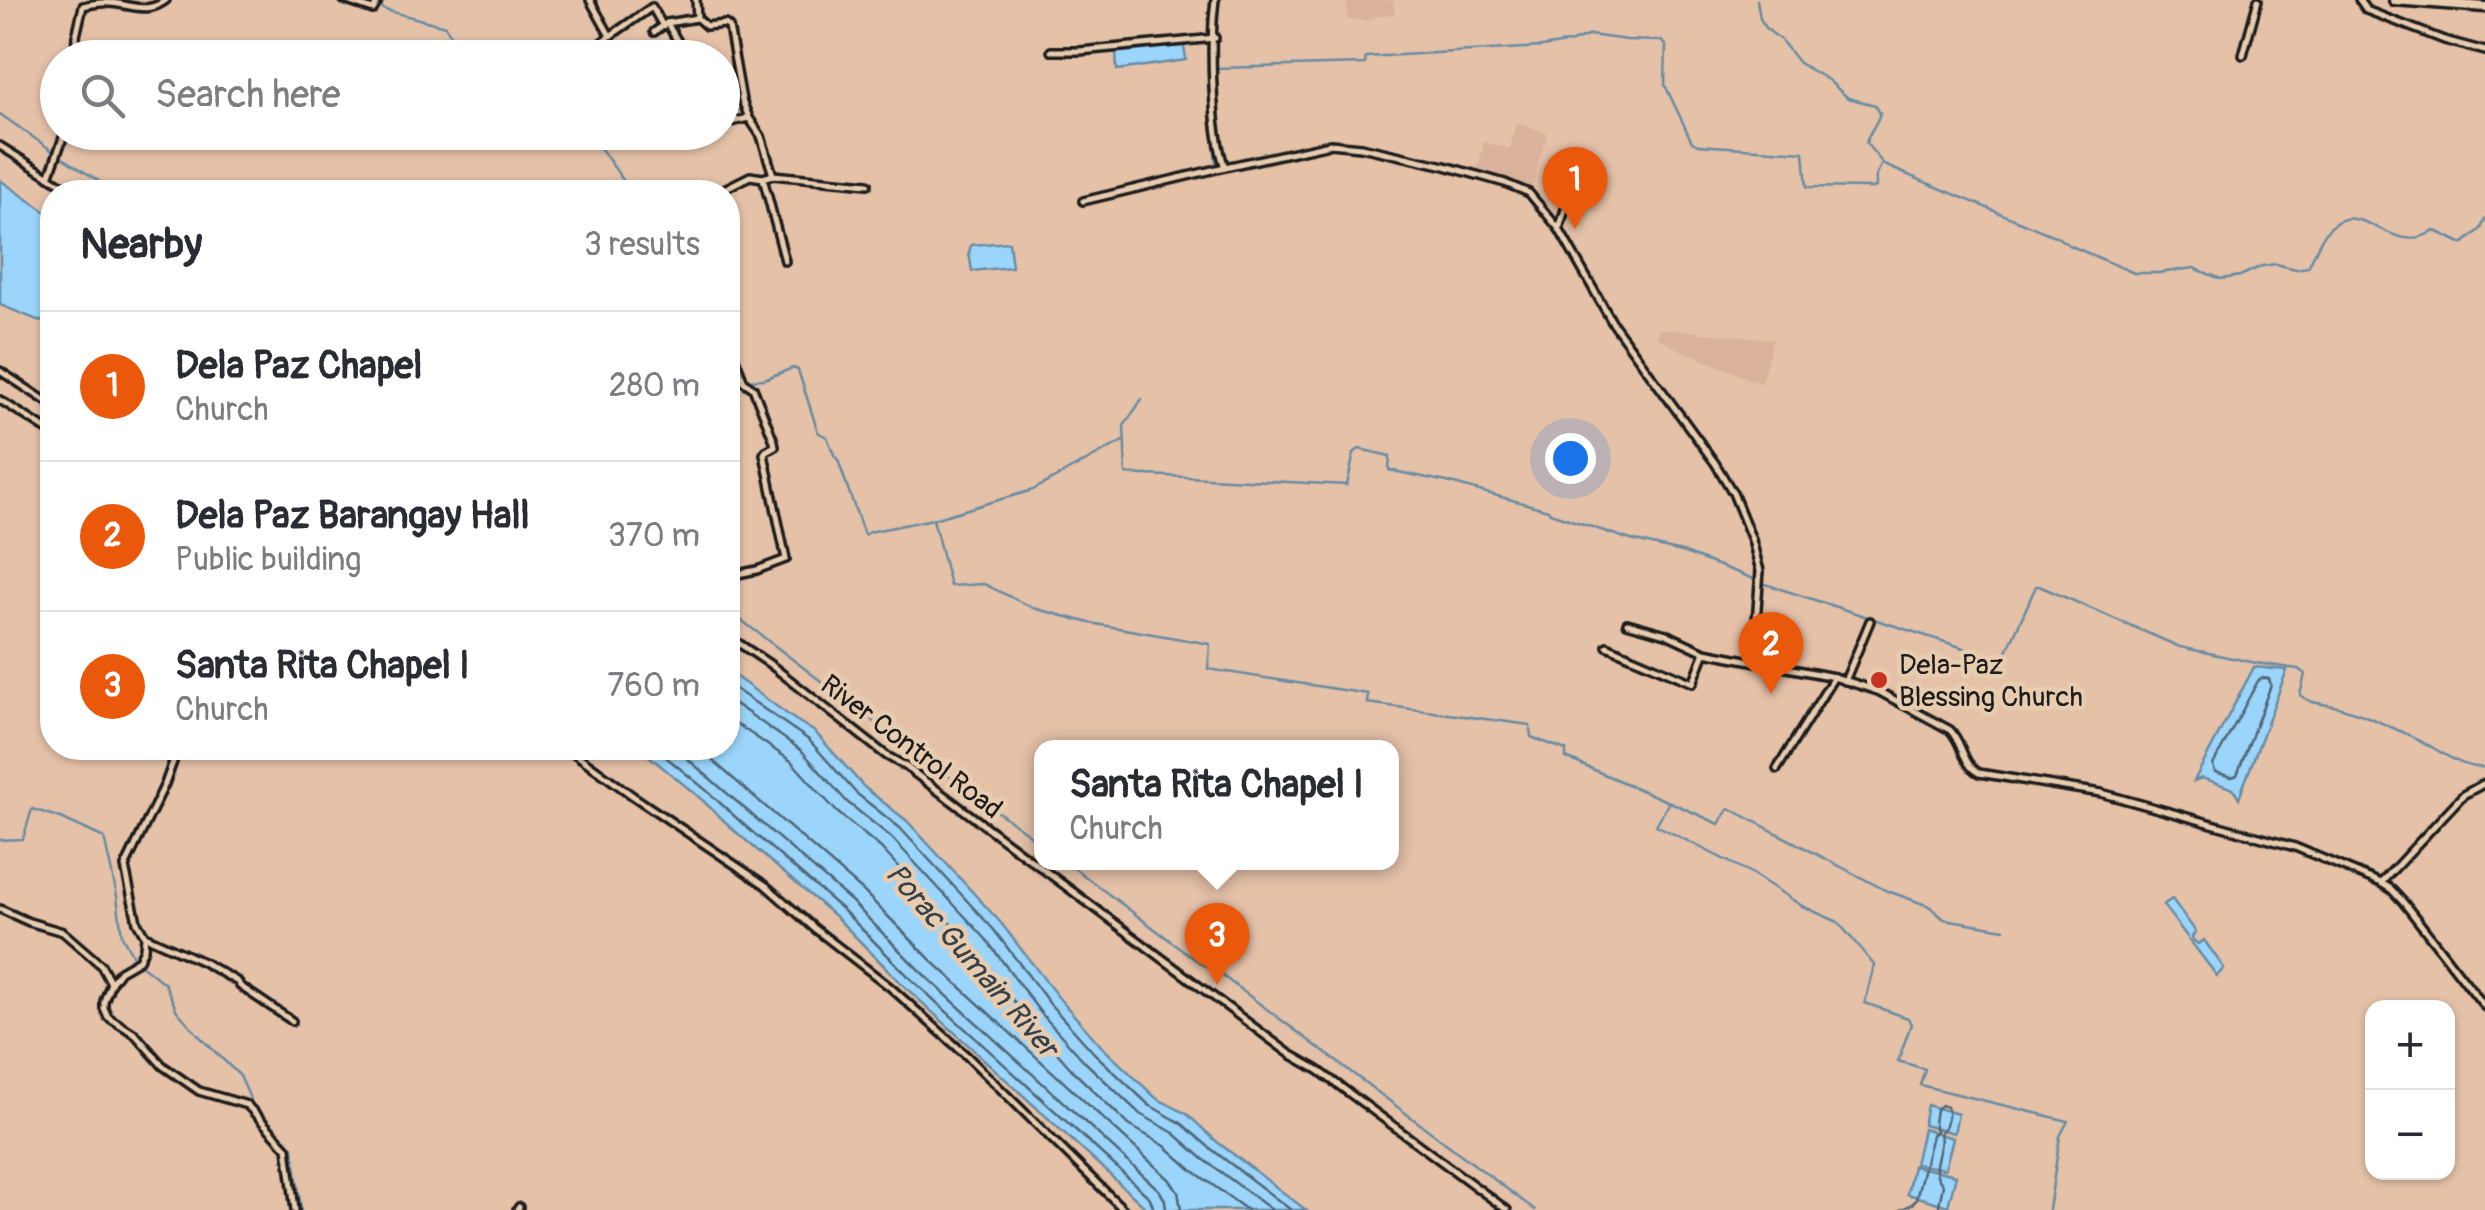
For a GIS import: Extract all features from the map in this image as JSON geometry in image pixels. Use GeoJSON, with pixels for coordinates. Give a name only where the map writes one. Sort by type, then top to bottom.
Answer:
{"type":"FeatureCollection","features":[{"type":"Feature","properties":{"kind":"main road"},"geometry":{"type":"LineString","coordinates":[[2394,0],[2485,7]]}},
{"type":"Feature","properties":{"kind":"street"},"geometry":{"type":"LineString","coordinates":[[76,40],[84,6],[109,3],[146,10],[166,0]]}},
{"type":"Feature","properties":{"kind":"street"},"geometry":{"type":"LineString","coordinates":[[344,0],[373,10],[379,0]]}},
{"type":"Feature","properties":{"kind":"street"},"geometry":{"type":"LineString","coordinates":[[590,0],[610,36]]}},
{"type":"Feature","properties":{"kind":"street"},"geometry":{"type":"LineString","coordinates":[[696,0],[697,18],[706,26],[725,24],[731,40]]}},
{"type":"Feature","properties":{"kind":"street"},"geometry":{"type":"LineString","coordinates":[[1215,0],[1218,144],[1225,167]]}},
{"type":"Feature","properties":{"kind":"street"},"geometry":{"type":"LineString","coordinates":[[2242,55],[2258,0]]}},
{"type":"Feature","properties":{"kind":"street"},"geometry":{"type":"LineString","coordinates":[[2359,0],[2366,10],[2485,51]]}},
{"type":"Feature","properties":{"kind":"street"},"geometry":{"type":"LineString","coordinates":[[605,40],[652,7],[677,40]]}},
{"type":"Feature","properties":{"kind":"street"},"geometry":{"type":"LineString","coordinates":[[654,32],[665,24],[697,18]]}},
{"type":"Feature","properties":{"kind":"street"},"geometry":{"type":"LineString","coordinates":[[1052,51],[1214,38]]}},
{"type":"Feature","properties":{"kind":"street"},"geometry":{"type":"LineString","coordinates":[[740,89],[773,175]]}},
{"type":"Feature","properties":{"kind":"street"},"geometry":{"type":"LineString","coordinates":[[740,120],[749,118]]}},
{"type":"Feature","properties":{"kind":"street"},"geometry":{"type":"LineString","coordinates":[[1083,200],[1330,144],[1446,166],[1529,193],[1559,230],[1612,322],[1716,463],[1744,516],[1760,571],[1753,660]]}},
{"type":"Feature","properties":{"kind":"street"},"geometry":{"type":"LineString","coordinates":[[0,146],[55,180]]}},
{"type":"Feature","properties":{"kind":"street"},"geometry":{"type":"LineString","coordinates":[[50,177],[59,150]]}},
{"type":"Feature","properties":{"kind":"street"},"geometry":{"type":"LineString","coordinates":[[1559,230],[1580,160]]}},
{"type":"Feature","properties":{"kind":"street"},"geometry":{"type":"LineString","coordinates":[[740,181],[750,176],[773,175],[868,184]]}},
{"type":"Feature","properties":{"kind":"street"},"geometry":{"type":"LineString","coordinates":[[764,178],[785,261]]}},
{"type":"Feature","properties":{"kind":"street"},"geometry":{"type":"LineString","coordinates":[[0,371],[40,398]]}},
{"type":"Feature","properties":{"kind":"street"},"geometry":{"type":"LineString","coordinates":[[740,372],[744,382],[753,388],[774,441],[774,446],[764,454],[786,559],[740,574]]}},
{"type":"Feature","properties":{"kind":"street"},"geometry":{"type":"LineString","coordinates":[[0,400],[40,425]]}},
{"type":"Feature","properties":{"kind":"street"},"geometry":{"type":"LineString","coordinates":[[1845,681],[1870,622]]}},
{"type":"Feature","properties":{"kind":"street"},"geometry":{"type":"LineString","coordinates":[[1627,623],[1666,634],[1705,652],[1834,677],[1878,691],[1950,730],[1959,738],[1967,764],[1979,773],[2116,797],[2295,848],[2382,883],[2404,902],[2485,1008]]}},
{"type":"Feature","properties":{"kind":"street","name":"River Control Road"},"geometry":{"type":"LineString","coordinates":[[740,644],[1034,862]]}},
{"type":"Feature","properties":{"kind":"street"},"geometry":{"type":"LineString","coordinates":[[1608,646],[1693,683],[1705,652]]}},
{"type":"Feature","properties":{"kind":"street"},"geometry":{"type":"LineString","coordinates":[[1777,768],[1834,677]]}},
{"type":"Feature","properties":{"kind":"street"},"geometry":{"type":"LineString","coordinates":[[174,760],[125,867],[137,922],[145,936],[144,949],[139,960],[120,971],[111,983],[104,1008],[108,1018],[135,1034],[162,1066],[199,1090],[247,1104],[287,1148],[296,1210]]}},
{"type":"Feature","properties":{"kind":"street"},"geometry":{"type":"LineString","coordinates":[[584,760],[766,885],[890,987],[968,1056],[1124,1210]]}},
{"type":"Feature","properties":{"kind":"street"},"geometry":{"type":"LineString","coordinates":[[2382,883],[2463,795],[2485,783]]}},
{"type":"Feature","properties":{"kind":"street","name":"River Control Road"},"geometry":{"type":"LineString","coordinates":[[1045,870],[1507,1210]]}},
{"type":"Feature","properties":{"kind":"street"},"geometry":{"type":"LineString","coordinates":[[0,909],[63,932],[101,964],[111,983]]}},
{"type":"Feature","properties":{"kind":"street"},"geometry":{"type":"LineString","coordinates":[[145,936],[238,982],[292,1021]]}},
{"type":"Feature","properties":{"kind":"shaded area"},"geometry":{"type":"Polygon","coordinates":[[[1346,0],[1393,0],[1395,14],[1372,20],[1348,20],[1346,0]]]}},
{"type":"Feature","properties":{"kind":"shaded area"},"geometry":{"type":"Polygon","coordinates":[[[1516,123],[1547,133],[1532,187],[1477,170],[1484,142],[1510,149],[1516,123]]]}},
{"type":"Feature","properties":{"kind":"shaded area"},"geometry":{"type":"Polygon","coordinates":[[[1659,329],[1773,339],[1761,384],[1674,347],[1657,337],[1659,329]]]}},
{"type":"Feature","properties":{"kind":"water"},"geometry":{"type":"Polygon","coordinates":[[[1184,46],[1186,60],[1117,70],[1116,51],[1184,46]]]}},
{"type":"Feature","properties":{"kind":"water"},"geometry":{"type":"Polygon","coordinates":[[[0,180],[40,208],[40,321],[0,305],[0,180]]]}},
{"type":"Feature","properties":{"kind":"water"},"geometry":{"type":"Polygon","coordinates":[[[1009,242],[1012,267],[972,271],[971,245],[1009,242]]]}},
{"type":"Feature","properties":{"kind":"water"},"geometry":{"type":"Polygon","coordinates":[[[2254,667],[2287,670],[2239,798],[2234,789],[2202,778],[2194,781],[2254,667]]]}},
{"type":"Feature","properties":{"kind":"water","name":"Porac Gumain River"},"geometry":{"type":"Polygon","coordinates":[[[740,680],[815,732],[864,787],[907,821],[1001,923],[1102,1047],[1156,1098],[1187,1114],[1306,1210],[1148,1210],[905,987],[837,918],[654,760],[740,760],[740,680]]]}},
{"type":"Feature","properties":{"kind":"water"},"geometry":{"type":"Polygon","coordinates":[[[2172,899],[2196,932],[2193,940],[2198,944],[2204,940],[2224,968],[2217,976],[2163,905],[2172,899]]]}},
{"type":"Feature","properties":{"kind":"water"},"geometry":{"type":"Polygon","coordinates":[[[1927,1105],[1958,1114],[1954,1133],[1923,1125],[1927,1105]]]}},
{"type":"Feature","properties":{"kind":"water"},"geometry":{"type":"Polygon","coordinates":[[[1923,1129],[1953,1138],[1945,1169],[1915,1164],[1923,1129]]]}},
{"type":"Feature","properties":{"kind":"water"},"geometry":{"type":"Polygon","coordinates":[[[1913,1166],[1956,1175],[1948,1206],[1907,1194],[1913,1166]]]}},
{"type":"Feature","properties":{"kind":"waterway"},"geometry":{"type":"LineString","coordinates":[[382,0],[385,10],[445,26],[454,40]]}},
{"type":"Feature","properties":{"kind":"waterway"},"geometry":{"type":"LineString","coordinates":[[1757,0],[1765,28],[1780,39],[1799,63],[1828,80],[1848,98],[1875,105],[1880,113],[1866,143],[1884,165],[2134,273],[2194,268],[2221,279],[2276,264],[2296,269],[2308,267],[2324,235],[2343,219],[2355,219],[2406,238],[2434,230],[2463,244],[2481,229],[2485,219]]}},
{"type":"Feature","properties":{"kind":"waterway"},"geometry":{"type":"LineString","coordinates":[[1215,46],[1216,68],[1365,64],[1366,57],[1542,47],[1590,35],[1661,41],[1666,45],[1665,85],[1692,142],[1804,152],[1807,187],[1876,187],[1881,165]]}},
{"type":"Feature","properties":{"kind":"waterway"},"geometry":{"type":"LineString","coordinates":[[1210,69],[1216,167]]}},
{"type":"Feature","properties":{"kind":"waterway"},"geometry":{"type":"LineString","coordinates":[[0,114],[40,142]]}},
{"type":"Feature","properties":{"kind":"waterway"},"geometry":{"type":"LineString","coordinates":[[602,150],[623,180]]}},
{"type":"Feature","properties":{"kind":"waterway"},"geometry":{"type":"LineString","coordinates":[[60,156],[97,180]]}},
{"type":"Feature","properties":{"kind":"waterway"},"geometry":{"type":"LineString","coordinates":[[745,380],[798,370],[817,429],[827,437],[838,460],[864,535],[1033,490],[1123,441]]}},
{"type":"Feature","properties":{"kind":"waterway"},"geometry":{"type":"LineString","coordinates":[[1142,399],[1124,426],[1126,474],[1347,485],[1354,453],[1359,449],[1390,456],[1389,470],[1548,510],[1757,580]]}},
{"type":"Feature","properties":{"kind":"waterway"},"geometry":{"type":"LineString","coordinates":[[933,519],[950,586],[984,584],[1033,608],[1090,623],[1210,644],[1208,669],[1368,694],[1367,703],[1530,725],[1531,737],[1566,750],[1566,758],[1669,802],[1656,825],[1838,922],[1874,965],[1865,1003],[1908,1018],[1911,1024],[1898,1061],[1925,1069],[1920,1085],[2068,1121],[2060,1136],[2049,1210]]}},
{"type":"Feature","properties":{"kind":"waterway"},"geometry":{"type":"LineString","coordinates":[[1762,583],[2001,660],[2039,586],[2180,647],[2298,669],[2305,674],[2300,695],[2304,698],[2366,716],[2458,761],[2485,767]]}},
{"type":"Feature","properties":{"kind":"waterway"},"geometry":{"type":"LineString","coordinates":[[740,619],[1034,838]]}},
{"type":"Feature","properties":{"kind":"waterway"},"geometry":{"type":"LineString","coordinates":[[1670,802],[1719,824],[1729,808],[1885,890],[1929,906],[1944,919],[2005,929]]}},
{"type":"Feature","properties":{"kind":"waterway"},"geometry":{"type":"LineString","coordinates":[[0,840],[23,839],[32,809],[104,838],[122,936],[135,960],[165,984],[177,1011],[240,1076],[253,1105],[293,1147],[301,1210]]}},
{"type":"Feature","properties":{"kind":"waterway"},"geometry":{"type":"LineString","coordinates":[[1077,870],[1535,1210]]}},
{"type":"Feature","properties":{"kind":"place","name":"Dela Paz Chapel"},"geometry":{"type":"Point","coordinates":[1575,229]}},
{"type":"Feature","properties":{"kind":"place","name":"Dela-Paz Blessing Church"},"geometry":{"type":"Point","coordinates":[1879,680]}},
{"type":"Feature","properties":{"kind":"place","name":"Dela Paz Barangay Hall"},"geometry":{"type":"Point","coordinates":[1771,694]}},
{"type":"Feature","properties":{"kind":"place","name":"Santa Rita Chapel I"},"geometry":{"type":"Point","coordinates":[1217,985]}}]}
